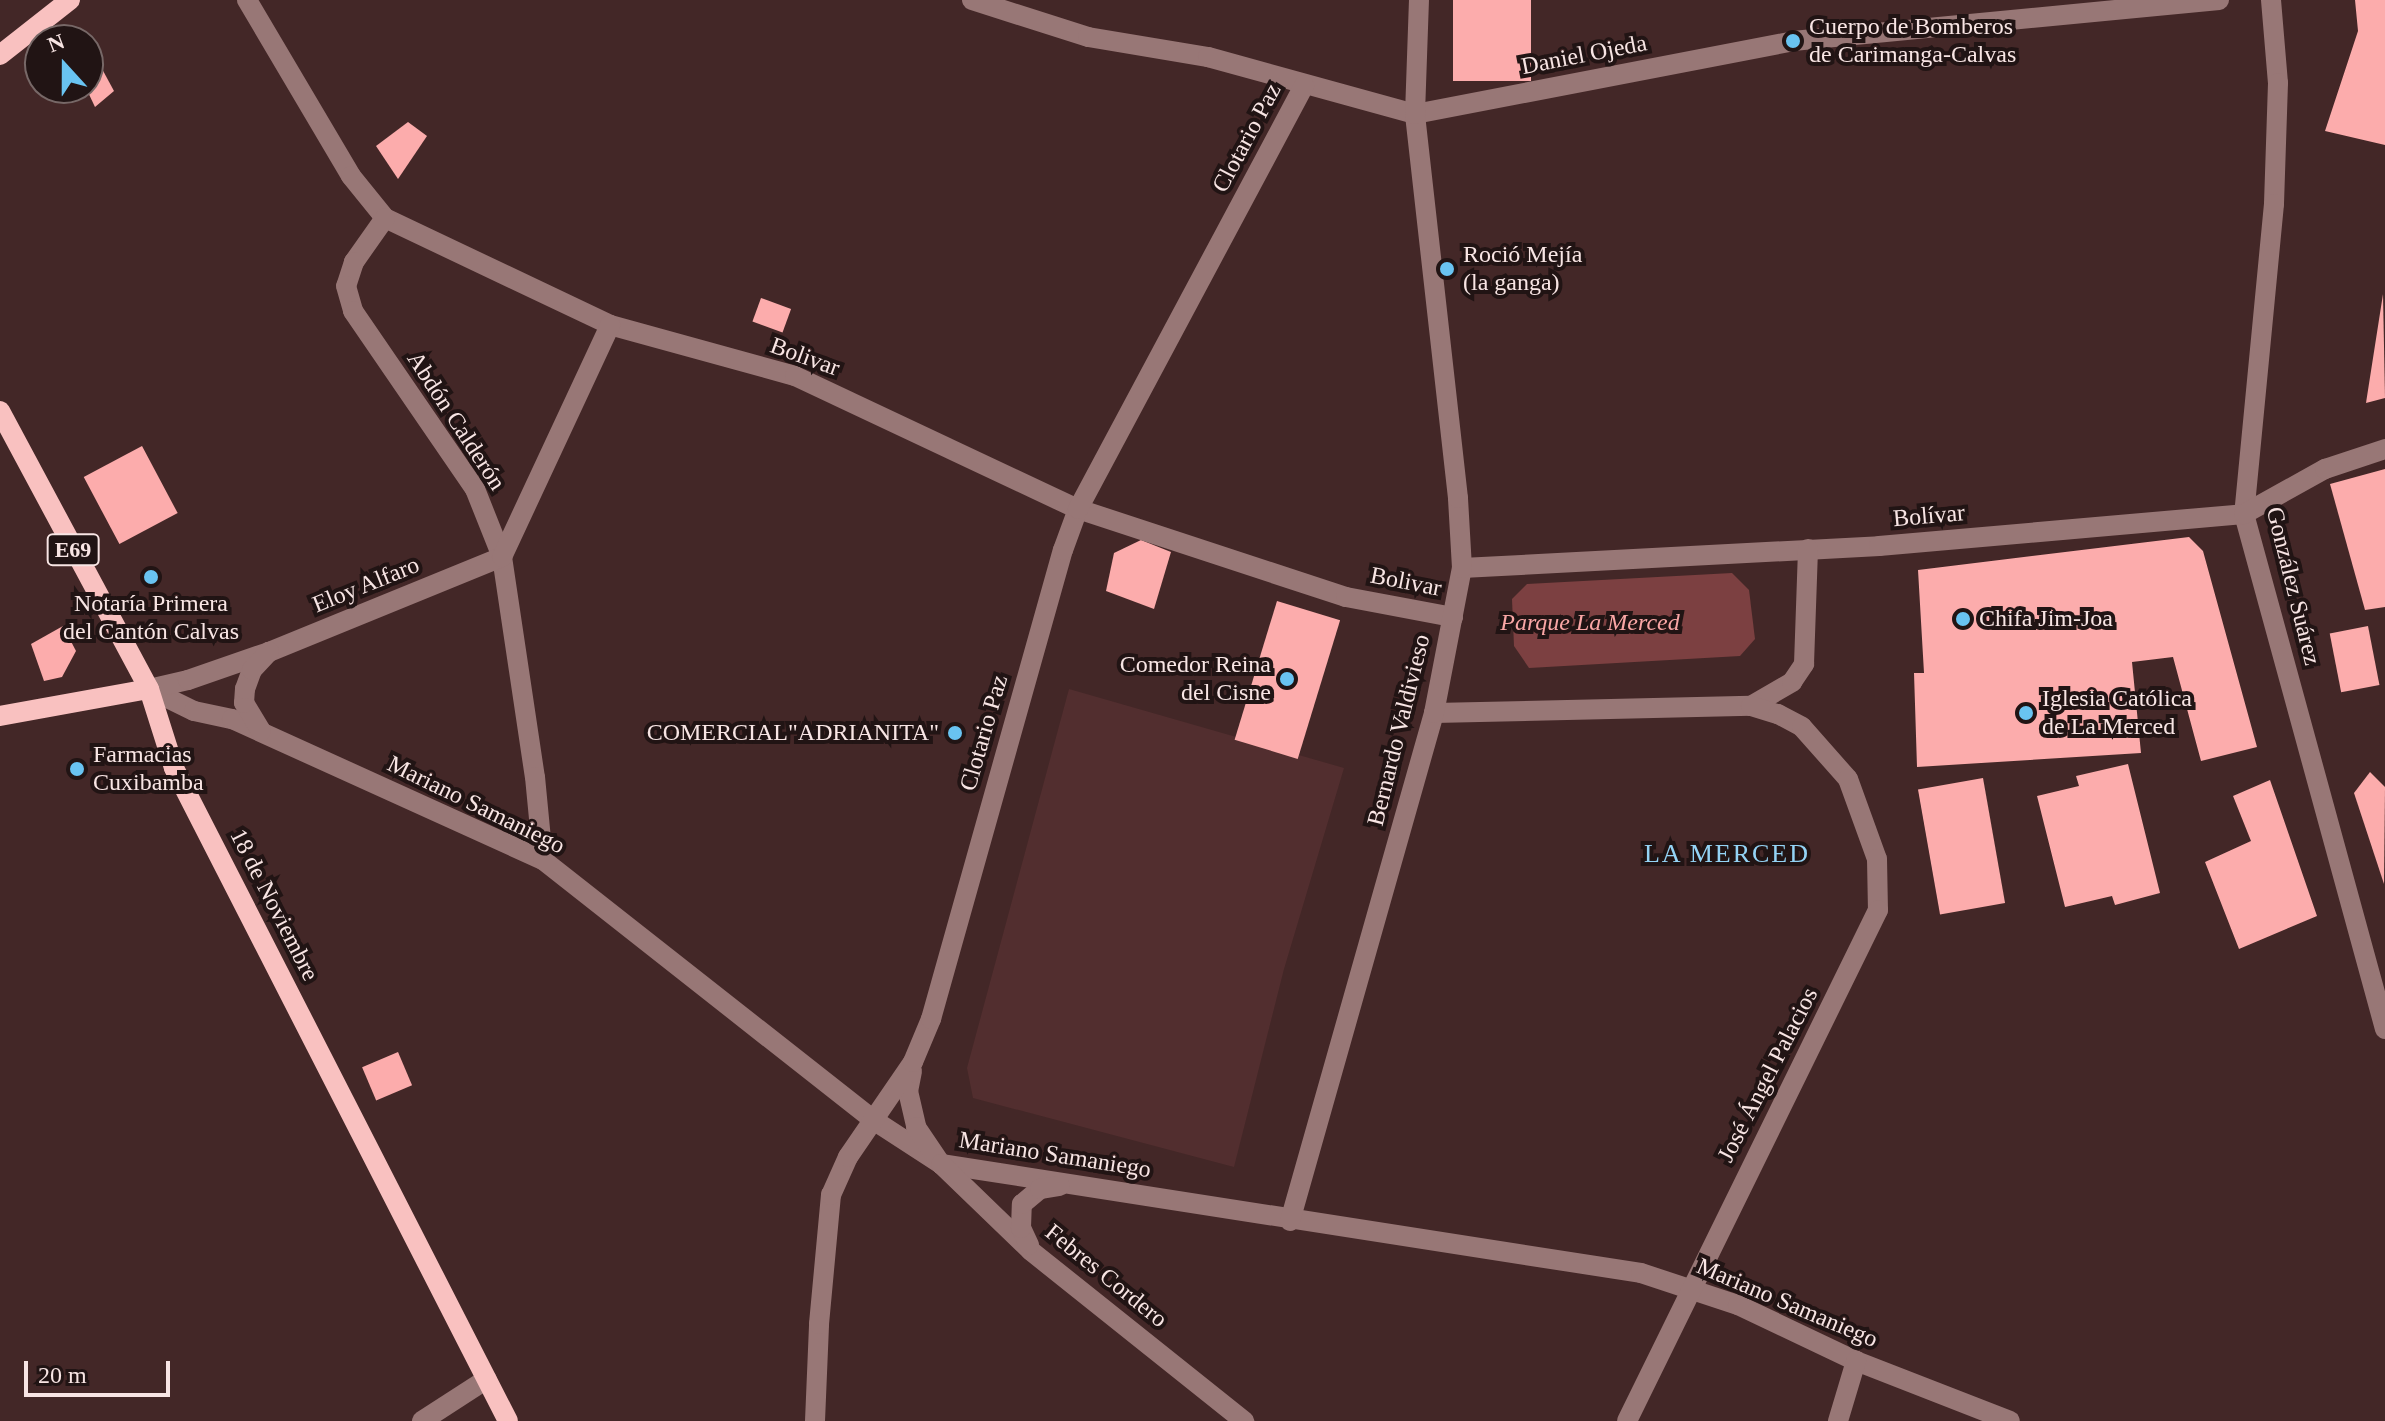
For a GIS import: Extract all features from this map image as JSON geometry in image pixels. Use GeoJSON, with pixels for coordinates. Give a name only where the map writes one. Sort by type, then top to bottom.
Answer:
{"type":"FeatureCollection","features":[{"type":"Feature","properties":{"kind":"main road"},"geometry":{"type":"LineString","coordinates":[[0,55],[70,0]]}},
{"type":"Feature","properties":{"kind":"main road","name":"18 de Noviembre"},"geometry":{"type":"LineString","coordinates":[[0,411],[149,689],[174,768],[508,1421]]}},
{"type":"Feature","properties":{"kind":"main road","name":"Eloy Alfaro"},"geometry":{"type":"LineString","coordinates":[[0,716],[149,689]]}},
{"type":"Feature","properties":{"kind":"street","name":"Bolivar"},"geometry":{"type":"LineString","coordinates":[[247,0],[351,176],[385,218],[610,325],[795,376],[1078,509],[1346,597],[1453,617]]}},
{"type":"Feature","properties":{"kind":"street","name":"Daniel Ojeda"},"geometry":{"type":"LineString","coordinates":[[972,0],[1088,37],[1208,57],[1304,86],[1415,114],[1793,41],[2219,0]]}},
{"type":"Feature","properties":{"kind":"street","name":"Bernardo Valdivieso"},"geometry":{"type":"LineString","coordinates":[[1290,1221],[1434,713],[1462,568],[1458,498],[1415,114],[1419,0]]}},
{"type":"Feature","properties":{"kind":"street","name":"González Suárez"},"geometry":{"type":"LineString","coordinates":[[2271,0],[2278,83],[2274,204],[2244,514],[2385,1029]]}},
{"type":"Feature","properties":{"kind":"street","name":"Clotario Paz"},"geometry":{"type":"LineString","coordinates":[[815,1421],[828,1211],[848,1157],[913,1062],[931,1019],[1058,565],[1078,509],[1304,86]]}},
{"type":"Feature","properties":{"kind":"street","name":"Abdón Calderón"},"geometry":{"type":"LineString","coordinates":[[385,218],[354,262],[346,286],[353,311],[475,489],[502,557],[535,777],[543,860]]}},
{"type":"Feature","properties":{"kind":"street"},"geometry":{"type":"LineString","coordinates":[[502,557],[610,325]]}},
{"type":"Feature","properties":{"kind":"street","name":"Bolívar"},"geometry":{"type":"LineString","coordinates":[[1462,568],[1808,549],[2244,514],[2325,469],[2385,449]]}},
{"type":"Feature","properties":{"kind":"street"},"geometry":{"type":"LineString","coordinates":[[1434,713],[1751,706],[1792,682],[1804,664],[1808,549]]}},
{"type":"Feature","properties":{"kind":"street","name":"Eloy Alfaro"},"geometry":{"type":"LineString","coordinates":[[149,689],[188,680],[269,652],[502,557]]}},
{"type":"Feature","properties":{"kind":"street"},"geometry":{"type":"LineString","coordinates":[[261,732],[244,703],[245,689],[252,670],[269,652]]}},
{"type":"Feature","properties":{"kind":"street","name":"Mariano Samaniego"},"geometry":{"type":"LineString","coordinates":[[149,689],[194,711],[232,719],[543,860],[875,1121],[941,1164],[1076,1183],[1290,1221],[1641,1273],[1738,1305],[1856,1361],[2010,1421]]}},
{"type":"Feature","properties":{"kind":"street","name":"José Ángel Palacios"},"geometry":{"type":"LineString","coordinates":[[1627,1421],[1690,1288],[1826,1022],[1878,910],[1877,859],[1864,816],[1848,779],[1802,727],[1778,714],[1751,706]]}},
{"type":"Feature","properties":{"kind":"street"},"geometry":{"type":"LineString","coordinates":[[913,1062],[910,1106],[916,1127],[941,1164]]}},
{"type":"Feature","properties":{"kind":"street","name":"Febres Cordero"},"geometry":{"type":"LineString","coordinates":[[941,1164],[1031,1251],[1244,1421]]}},
{"type":"Feature","properties":{"kind":"street"},"geometry":{"type":"LineString","coordinates":[[1031,1251],[1021,1228],[1022,1204],[1040,1189],[1076,1183]]}},
{"type":"Feature","properties":{"kind":"street"},"geometry":{"type":"LineString","coordinates":[[1838,1421],[1856,1361]]}},
{"type":"Feature","properties":{"kind":"street"},"geometry":{"type":"LineString","coordinates":[[422,1421],[487,1379]]}},
{"type":"Feature","properties":{"kind":"shaded area"},"geometry":{"type":"Polygon","coordinates":[[[1069,689],[1344,768],[1284,969],[1234,1167],[973,1098],[967,1068],[1069,689]]]}},
{"type":"Feature","properties":{"kind":"green space","name":"Parque La Merced"},"geometry":{"type":"Polygon","coordinates":[[[1732,573],[1749,590],[1755,639],[1740,656],[1529,668],[1514,646],[1512,599],[1527,584],[1732,573]]]}},
{"type":"Feature","properties":{"kind":"building"},"geometry":{"type":"Polygon","coordinates":[[[1453,0],[1531,0],[1531,81],[1453,81],[1453,0]]]}},
{"type":"Feature","properties":{"kind":"building"},"geometry":{"type":"Polygon","coordinates":[[[2355,0],[2385,0],[2385,145],[2325,131],[2358,31],[2355,0]]]}},
{"type":"Feature","properties":{"kind":"building"},"geometry":{"type":"Polygon","coordinates":[[[104,73],[114,91],[104,99],[104,73]]]}},
{"type":"Feature","properties":{"kind":"building"},"geometry":{"type":"Polygon","coordinates":[[[408,122],[427,136],[398,179],[376,146],[408,122]]]}},
{"type":"Feature","properties":{"kind":"building"},"geometry":{"type":"Polygon","coordinates":[[[2383,294],[2385,398],[2366,403],[2383,294]]]}},
{"type":"Feature","properties":{"kind":"building"},"geometry":{"type":"Polygon","coordinates":[[[761,298],[791,309],[783,332],[752,321],[761,298]]]}},
{"type":"Feature","properties":{"kind":"building"},"geometry":{"type":"Polygon","coordinates":[[[142,446],[178,513],[119,544],[84,477],[142,446]]]}},
{"type":"Feature","properties":{"kind":"building"},"geometry":{"type":"Polygon","coordinates":[[[2385,469],[2385,607],[2365,610],[2330,484],[2385,469]]]}},
{"type":"Feature","properties":{"kind":"building"},"geometry":{"type":"Polygon","coordinates":[[[2189,537],[2203,551],[2257,747],[2201,761],[2173,657],[2132,662],[2141,753],[1917,767],[1914,673],[1924,673],[1918,570],[2189,537]]]}},
{"type":"Feature","properties":{"kind":"building"},"geometry":{"type":"Polygon","coordinates":[[[1141,540],[1171,552],[1154,609],[1106,591],[1114,553],[1141,540]]]}},
{"type":"Feature","properties":{"kind":"building","name":"Comedor Reina del Cisne"},"geometry":{"type":"Polygon","coordinates":[[[1277,601],[1340,620],[1298,759],[1235,740],[1277,601]]]}},
{"type":"Feature","properties":{"kind":"building"},"geometry":{"type":"Polygon","coordinates":[[[63,626],[76,651],[62,677],[44,681],[31,644],[63,626]]]}},
{"type":"Feature","properties":{"kind":"building"},"geometry":{"type":"Polygon","coordinates":[[[2368,626],[2379,685],[2341,692],[2330,633],[2368,626]]]}},
{"type":"Feature","properties":{"kind":"building","name":"Farmacias Cuxibamba"},"geometry":{"type":"Polygon","coordinates":[[[79,761],[84,775],[74,777],[70,762],[79,761]]]}},
{"type":"Feature","properties":{"kind":"building"},"geometry":{"type":"Polygon","coordinates":[[[2128,764],[2160,893],[2115,905],[2112,896],[2065,907],[2037,796],[2079,786],[2076,776],[2128,764]]]}},
{"type":"Feature","properties":{"kind":"building"},"geometry":{"type":"Polygon","coordinates":[[[2370,772],[2385,787],[2384,884],[2354,793],[2370,772]]]}},
{"type":"Feature","properties":{"kind":"building"},"geometry":{"type":"Polygon","coordinates":[[[1983,778],[2005,903],[1940,915],[1918,789],[1983,778]]]}},
{"type":"Feature","properties":{"kind":"building"},"geometry":{"type":"Polygon","coordinates":[[[2270,780],[2317,916],[2239,949],[2205,862],[2251,841],[2233,796],[2270,780]]]}},
{"type":"Feature","properties":{"kind":"building"},"geometry":{"type":"Polygon","coordinates":[[[398,1052],[412,1085],[376,1100],[362,1067],[398,1052]]]}},
{"type":"Feature","properties":{"kind":"place","name":"Cuerpo de Bomberos de Carimanga-Calvas"},"geometry":{"type":"Point","coordinates":[1793,41]}},
{"type":"Feature","properties":{"kind":"place","name":"Roció Mejía (la ganga)"},"geometry":{"type":"Point","coordinates":[1447,269]}},
{"type":"Feature","properties":{"kind":"place","name":"Notaría Primera del Cantón Calvas"},"geometry":{"type":"Point","coordinates":[151,577]}},
{"type":"Feature","properties":{"kind":"place","name":"Chifa Jim-Joa"},"geometry":{"type":"Point","coordinates":[1963,619]}},
{"type":"Feature","properties":{"kind":"place","name":"Comedor Reina del Cisne"},"geometry":{"type":"Point","coordinates":[1287,679]}},
{"type":"Feature","properties":{"kind":"place","name":"Iglesia Católica de La Merced"},"geometry":{"type":"Point","coordinates":[2026,713]}},
{"type":"Feature","properties":{"kind":"place","name":"COMERCIAL\"ADRIANITA\""},"geometry":{"type":"Point","coordinates":[955,733]}},
{"type":"Feature","properties":{"kind":"place","name":"Farmacias Cuxibamba"},"geometry":{"type":"Point","coordinates":[77,769]}},
{"type":"Feature","properties":{"kind":"district","name":"LA MERCED"},"geometry":{"type":"Point","coordinates":[1727,854]}}]}
